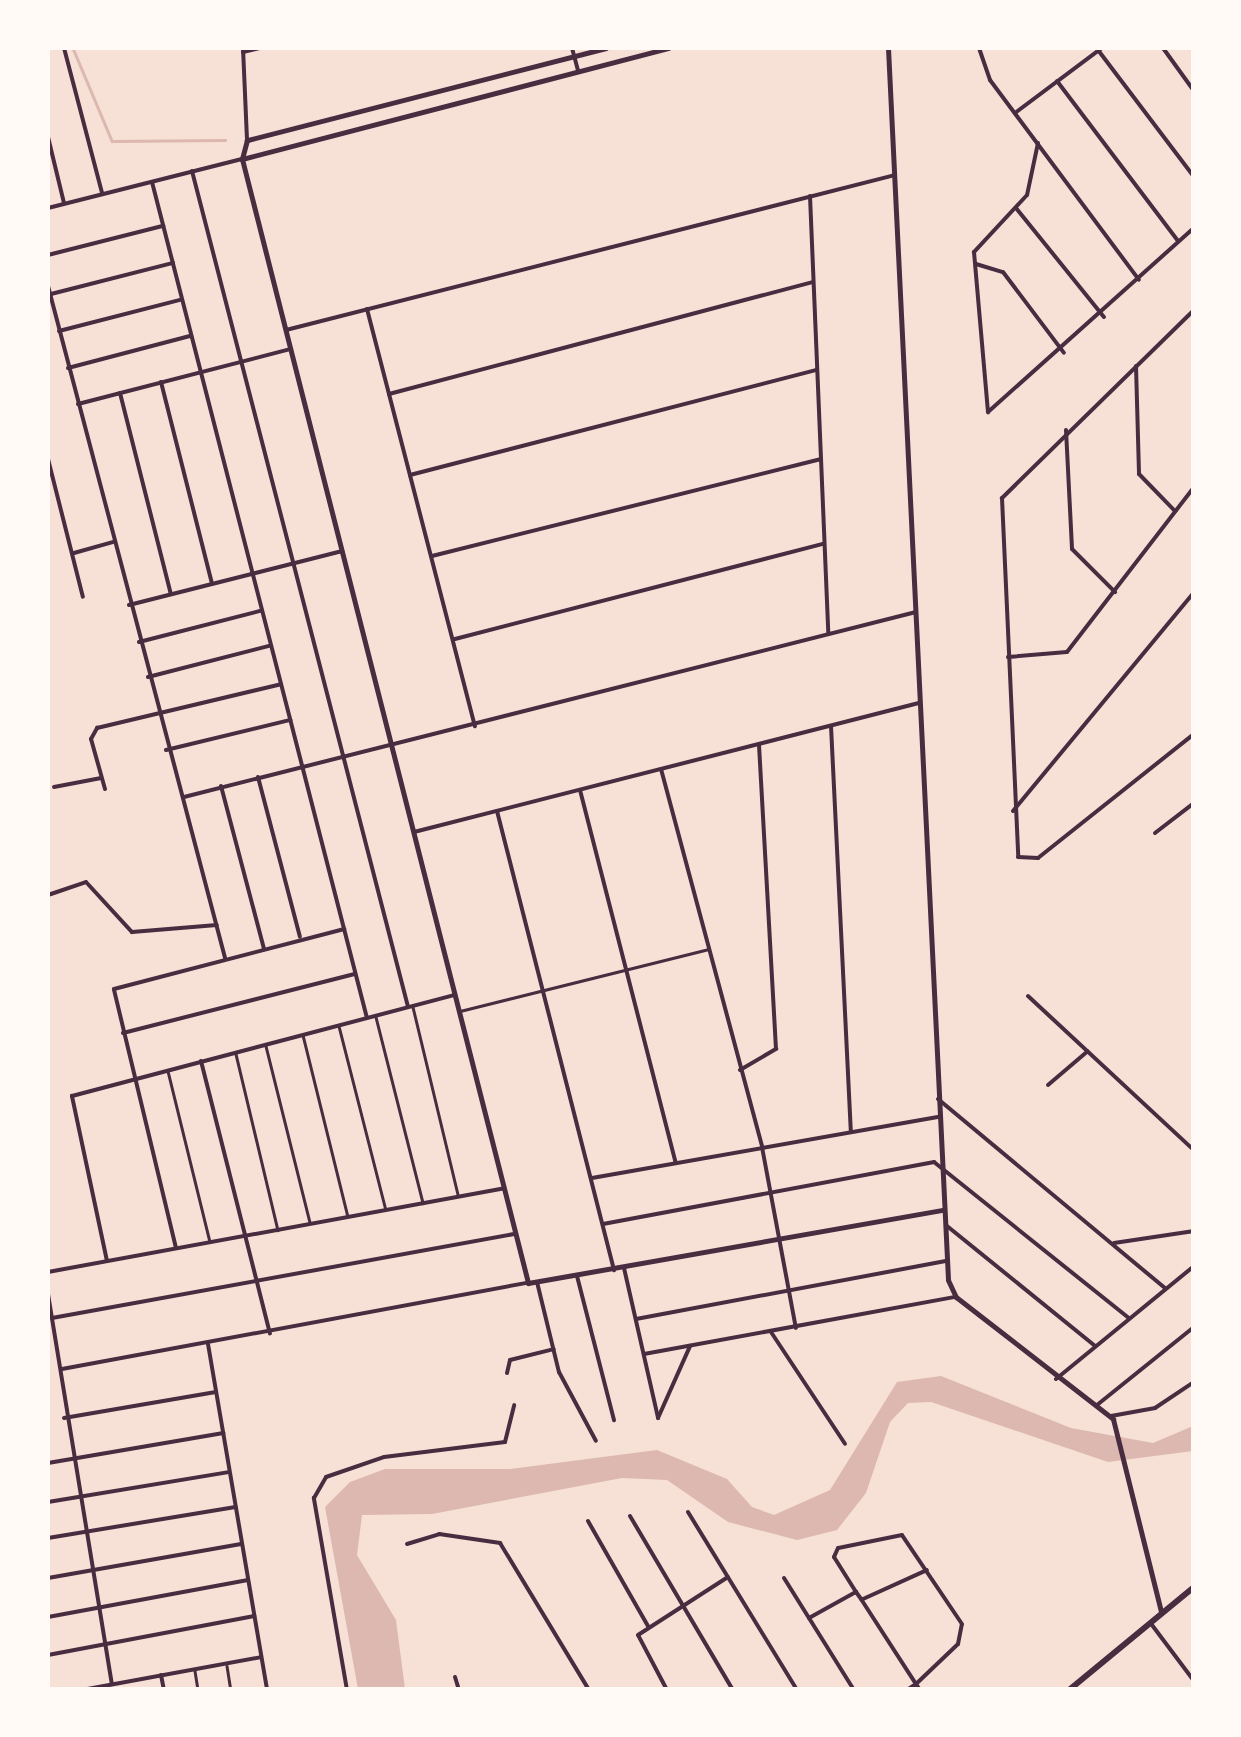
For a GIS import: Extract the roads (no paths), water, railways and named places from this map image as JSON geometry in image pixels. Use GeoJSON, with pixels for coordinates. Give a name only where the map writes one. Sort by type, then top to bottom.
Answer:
{"type":"FeatureCollection","features":[{"type":"Feature","properties":{"kind":"main road"},"geometry":{"type":"LineString","coordinates":[[1069,1690],[1194,1587]]}},
{"type":"Feature","properties":{"kind":"street"},"geometry":{"type":"LineString","coordinates":[[64,48],[102,194]]}},
{"type":"Feature","properties":{"kind":"street"},"geometry":{"type":"LineString","coordinates":[[260,48],[243,50],[247,140],[242,159],[528,1283]]}},
{"type":"Feature","properties":{"kind":"street"},"geometry":{"type":"LineString","coordinates":[[572,48],[578,71]]}},
{"type":"Feature","properties":{"kind":"street"},"geometry":{"type":"LineString","coordinates":[[247,140],[606,48]]}},
{"type":"Feature","properties":{"kind":"street"},"geometry":{"type":"LineString","coordinates":[[48,208],[669,48]]}},
{"type":"Feature","properties":{"kind":"street"},"geometry":{"type":"LineString","coordinates":[[888,48],[947,1261],[956,1297],[1056,1379],[1111,1416],[1161,1612]]}},
{"type":"Feature","properties":{"kind":"street"},"geometry":{"type":"LineString","coordinates":[[979,48],[1015,113],[1140,280]]}},
{"type":"Feature","properties":{"kind":"street"},"geometry":{"type":"LineString","coordinates":[[1163,48],[1194,91]]}},
{"type":"Feature","properties":{"kind":"street"},"geometry":{"type":"LineString","coordinates":[[1015,113],[1100,49],[1194,177]]}},
{"type":"Feature","properties":{"kind":"street"},"geometry":{"type":"LineString","coordinates":[[1057,82],[1178,241]]}},
{"type":"Feature","properties":{"kind":"street"},"geometry":{"type":"LineString","coordinates":[[48,136],[64,203]]}},
{"type":"Feature","properties":{"kind":"street"},"geometry":{"type":"LineString","coordinates":[[1038,143],[1035,180],[1016,208],[978,240],[975,264],[984,401],[999,411],[1104,318],[1194,228]]}},
{"type":"Feature","properties":{"kind":"street"},"geometry":{"type":"LineString","coordinates":[[192,172],[410,1006]]}},
{"type":"Feature","properties":{"kind":"street"},"geometry":{"type":"LineString","coordinates":[[286,330],[895,175]]}},
{"type":"Feature","properties":{"kind":"street"},"geometry":{"type":"LineString","coordinates":[[152,182],[367,1018]]}},
{"type":"Feature","properties":{"kind":"street"},"geometry":{"type":"LineString","coordinates":[[810,196],[828,634]]}},
{"type":"Feature","properties":{"kind":"street"},"geometry":{"type":"LineString","coordinates":[[1016,208],[1104,318]]}},
{"type":"Feature","properties":{"kind":"street"},"geometry":{"type":"LineString","coordinates":[[48,255],[163,226]]}},
{"type":"Feature","properties":{"kind":"street"},"geometry":{"type":"LineString","coordinates":[[49,295],[173,263]]}},
{"type":"Feature","properties":{"kind":"street"},"geometry":{"type":"LineString","coordinates":[[975,264],[1003,272],[1064,353]]}},
{"type":"Feature","properties":{"kind":"street"},"geometry":{"type":"LineString","coordinates":[[389,394],[812,282]]}},
{"type":"Feature","properties":{"kind":"street"},"geometry":{"type":"LineString","coordinates":[[48,286],[166,750],[184,796],[225,958]]}},
{"type":"Feature","properties":{"kind":"street"},"geometry":{"type":"LineString","coordinates":[[59,331],[182,300]]}},
{"type":"Feature","properties":{"kind":"street"},"geometry":{"type":"LineString","coordinates":[[367,309],[475,726]]}},
{"type":"Feature","properties":{"kind":"street"},"geometry":{"type":"LineString","coordinates":[[1194,310],[1066,429],[1002,498],[1013,811],[1021,861],[1038,858],[1194,734]]}},
{"type":"Feature","properties":{"kind":"street"},"geometry":{"type":"LineString","coordinates":[[68,368],[192,336]]}},
{"type":"Feature","properties":{"kind":"street"},"geometry":{"type":"LineString","coordinates":[[78,404],[290,348]]}},
{"type":"Feature","properties":{"kind":"street"},"geometry":{"type":"LineString","coordinates":[[1136,364],[1139,474],[1174,511]]}},
{"type":"Feature","properties":{"kind":"street"},"geometry":{"type":"LineString","coordinates":[[410,475],[816,370]]}},
{"type":"Feature","properties":{"kind":"street"},"geometry":{"type":"LineString","coordinates":[[161,382],[212,584]]}},
{"type":"Feature","properties":{"kind":"street"},"geometry":{"type":"LineString","coordinates":[[120,393],[171,594]]}},
{"type":"Feature","properties":{"kind":"street"},"geometry":{"type":"LineString","coordinates":[[1066,429],[1072,549],[1115,592]]}},
{"type":"Feature","properties":{"kind":"street"},"geometry":{"type":"LineString","coordinates":[[48,459],[84,597]]}},
{"type":"Feature","properties":{"kind":"street"},"geometry":{"type":"LineString","coordinates":[[432,556],[820,459]]}},
{"type":"Feature","properties":{"kind":"street"},"geometry":{"type":"LineString","coordinates":[[1008,657],[1062,655],[1194,487]]}},
{"type":"Feature","properties":{"kind":"street"},"geometry":{"type":"LineString","coordinates":[[72,554],[113,542]]}},
{"type":"Feature","properties":{"kind":"street"},"geometry":{"type":"LineString","coordinates":[[453,640],[823,544]]}},
{"type":"Feature","properties":{"kind":"street"},"geometry":{"type":"LineString","coordinates":[[129,605],[342,550]]}},
{"type":"Feature","properties":{"kind":"street"},"geometry":{"type":"LineString","coordinates":[[1013,811],[1194,592]]}},
{"type":"Feature","properties":{"kind":"street"},"geometry":{"type":"LineString","coordinates":[[138,642],[262,610]]}},
{"type":"Feature","properties":{"kind":"street"},"geometry":{"type":"LineString","coordinates":[[184,796],[475,726],[916,612]]}},
{"type":"Feature","properties":{"kind":"street"},"geometry":{"type":"LineString","coordinates":[[148,677],[271,646]]}},
{"type":"Feature","properties":{"kind":"street"},"geometry":{"type":"LineString","coordinates":[[104,789],[93,730],[281,684]]}},
{"type":"Feature","properties":{"kind":"street"},"geometry":{"type":"LineString","coordinates":[[414,832],[920,703]]}},
{"type":"Feature","properties":{"kind":"street"},"geometry":{"type":"LineString","coordinates":[[166,750],[290,720]]}},
{"type":"Feature","properties":{"kind":"street"},"geometry":{"type":"LineString","coordinates":[[831,726],[851,1131]]}},
{"type":"Feature","properties":{"kind":"street"},"geometry":{"type":"LineString","coordinates":[[740,1070],[776,1049],[759,744]]}},
{"type":"Feature","properties":{"kind":"street"},"geometry":{"type":"LineString","coordinates":[[661,769],[762,1146],[796,1328]]}},
{"type":"Feature","properties":{"kind":"street"},"geometry":{"type":"LineString","coordinates":[[258,777],[301,939]]}},
{"type":"Feature","properties":{"kind":"street"},"geometry":{"type":"LineString","coordinates":[[54,787],[101,778]]}},
{"type":"Feature","properties":{"kind":"street"},"geometry":{"type":"LineString","coordinates":[[221,786],[264,949]]}},
{"type":"Feature","properties":{"kind":"street"},"geometry":{"type":"LineString","coordinates":[[580,790],[676,1163]]}},
{"type":"Feature","properties":{"kind":"street"},"geometry":{"type":"LineString","coordinates":[[1155,833],[1194,803]]}},
{"type":"Feature","properties":{"kind":"street"},"geometry":{"type":"LineString","coordinates":[[497,811],[614,1270]]}},
{"type":"Feature","properties":{"kind":"street"},"geometry":{"type":"LineString","coordinates":[[48,895],[86,882],[132,932],[217,925]]}},
{"type":"Feature","properties":{"kind":"street"},"geometry":{"type":"LineString","coordinates":[[176,1248],[114,989],[344,928]]}},
{"type":"Feature","properties":{"kind":"street"},"geometry":{"type":"LineString","coordinates":[[124,1033],[355,974]]}},
{"type":"Feature","properties":{"kind":"street"},"geometry":{"type":"LineString","coordinates":[[107,1261],[70,1098],[455,995]]}},
{"type":"Feature","properties":{"kind":"street"},"geometry":{"type":"LineString","coordinates":[[1028,996],[1194,1150]]}},
{"type":"Feature","properties":{"kind":"street"},"geometry":{"type":"LineString","coordinates":[[1048,1085],[1088,1052]]}},
{"type":"Feature","properties":{"kind":"street"},"geometry":{"type":"LineString","coordinates":[[201,1061],[270,1333]]}},
{"type":"Feature","properties":{"kind":"street"},"geometry":{"type":"LineString","coordinates":[[938,1098],[1165,1288]]}},
{"type":"Feature","properties":{"kind":"street"},"geometry":{"type":"LineString","coordinates":[[592,1178],[938,1116]]}},
{"type":"Feature","properties":{"kind":"street"},"geometry":{"type":"LineString","coordinates":[[603,1224],[940,1164],[1129,1318]]}},
{"type":"Feature","properties":{"kind":"street"},"geometry":{"type":"LineString","coordinates":[[48,1272],[504,1188]]}},
{"type":"Feature","properties":{"kind":"street"},"geometry":{"type":"LineString","coordinates":[[62,1369],[943,1210]]}},
{"type":"Feature","properties":{"kind":"street"},"geometry":{"type":"LineString","coordinates":[[944,1223],[1094,1346]]}},
{"type":"Feature","properties":{"kind":"street"},"geometry":{"type":"LineString","coordinates":[[1113,1243],[1194,1231]]}},
{"type":"Feature","properties":{"kind":"street"},"geometry":{"type":"LineString","coordinates":[[52,1318],[516,1234]]}},
{"type":"Feature","properties":{"kind":"street"},"geometry":{"type":"LineString","coordinates":[[636,1319],[947,1261]]}},
{"type":"Feature","properties":{"kind":"street"},"geometry":{"type":"LineString","coordinates":[[1056,1379],[1194,1266]]}},
{"type":"Feature","properties":{"kind":"street"},"geometry":{"type":"LineString","coordinates":[[624,1268],[657,1416],[666,1414],[690,1346]]}},
{"type":"Feature","properties":{"kind":"street"},"geometry":{"type":"LineString","coordinates":[[577,1276],[614,1420]]}},
{"type":"Feature","properties":{"kind":"street"},"geometry":{"type":"LineString","coordinates":[[538,1282],[554,1349],[596,1441]]}},
{"type":"Feature","properties":{"kind":"street"},"geometry":{"type":"LineString","coordinates":[[48,1294],[62,1369],[64,1418],[112,1684]]}},
{"type":"Feature","properties":{"kind":"street"},"geometry":{"type":"LineString","coordinates":[[644,1354],[956,1297]]}},
{"type":"Feature","properties":{"kind":"street"},"geometry":{"type":"LineString","coordinates":[[1097,1405],[1194,1327]]}},
{"type":"Feature","properties":{"kind":"street"},"geometry":{"type":"LineString","coordinates":[[771,1332],[845,1444]]}},
{"type":"Feature","properties":{"kind":"street"},"geometry":{"type":"LineString","coordinates":[[208,1343],[267,1690]]}},
{"type":"Feature","properties":{"kind":"street"},"geometry":{"type":"LineString","coordinates":[[507,1373],[510,1360],[554,1349]]}},
{"type":"Feature","properties":{"kind":"street"},"geometry":{"type":"LineString","coordinates":[[1111,1416],[1156,1408],[1194,1382]]}},
{"type":"Feature","properties":{"kind":"street"},"geometry":{"type":"LineString","coordinates":[[64,1418],[216,1392]]}},
{"type":"Feature","properties":{"kind":"street"},"geometry":{"type":"LineString","coordinates":[[347,1690],[314,1498],[326,1477],[384,1457],[505,1442],[514,1404]]}},
{"type":"Feature","properties":{"kind":"street"},"geometry":{"type":"LineString","coordinates":[[48,1463],[223,1433]]}},
{"type":"Feature","properties":{"kind":"street"},"geometry":{"type":"LineString","coordinates":[[48,1502],[229,1472]]}},
{"type":"Feature","properties":{"kind":"street"},"geometry":{"type":"LineString","coordinates":[[48,1538],[235,1507]]}},
{"type":"Feature","properties":{"kind":"street"},"geometry":{"type":"LineString","coordinates":[[688,1512],[797,1690]]}},
{"type":"Feature","properties":{"kind":"street"},"geometry":{"type":"LineString","coordinates":[[630,1516],[733,1690]]}},
{"type":"Feature","properties":{"kind":"street"},"geometry":{"type":"LineString","coordinates":[[588,1521],[648,1626]]}},
{"type":"Feature","properties":{"kind":"street"},"geometry":{"type":"LineString","coordinates":[[907,1690],[918,1687],[964,1631],[899,1533],[834,1551],[918,1687]]}},
{"type":"Feature","properties":{"kind":"street"},"geometry":{"type":"LineString","coordinates":[[407,1544],[439,1534],[500,1543],[589,1690]]}},
{"type":"Feature","properties":{"kind":"street"},"geometry":{"type":"LineString","coordinates":[[48,1578],[241,1544]]}},
{"type":"Feature","properties":{"kind":"street"},"geometry":{"type":"LineString","coordinates":[[861,1599],[927,1570]]}},
{"type":"Feature","properties":{"kind":"street"},"geometry":{"type":"LineString","coordinates":[[667,1690],[639,1646],[648,1626],[728,1577]]}},
{"type":"Feature","properties":{"kind":"street"},"geometry":{"type":"LineString","coordinates":[[784,1578],[854,1690]]}},
{"type":"Feature","properties":{"kind":"street"},"geometry":{"type":"LineString","coordinates":[[48,1616],[248,1580]]}},
{"type":"Feature","properties":{"kind":"street"},"geometry":{"type":"LineString","coordinates":[[809,1618],[856,1592]]}},
{"type":"Feature","properties":{"kind":"street"},"geometry":{"type":"LineString","coordinates":[[48,1655],[254,1616]]}},
{"type":"Feature","properties":{"kind":"street"},"geometry":{"type":"LineString","coordinates":[[1149,1622],[1194,1680]]}},
{"type":"Feature","properties":{"kind":"street"},"geometry":{"type":"LineString","coordinates":[[82,1690],[262,1658]]}},
{"type":"Feature","properties":{"kind":"street"},"geometry":{"type":"LineString","coordinates":[[161,1676],[164,1690]]}},
{"type":"Feature","properties":{"kind":"street"},"geometry":{"type":"LineString","coordinates":[[455,1677],[458,1690]]}},
{"type":"Feature","properties":{"kind":"lane"},"geometry":{"type":"LineString","coordinates":[[459,1011],[708,949]]}},
{"type":"Feature","properties":{"kind":"lane"},"geometry":{"type":"LineString","coordinates":[[410,1006],[459,1197]]}},
{"type":"Feature","properties":{"kind":"lane"},"geometry":{"type":"LineString","coordinates":[[376,1015],[423,1203]]}},
{"type":"Feature","properties":{"kind":"lane"},"geometry":{"type":"LineString","coordinates":[[339,1025],[386,1210]]}},
{"type":"Feature","properties":{"kind":"lane"},"geometry":{"type":"LineString","coordinates":[[303,1034],[348,1217]]}},
{"type":"Feature","properties":{"kind":"lane"},"geometry":{"type":"LineString","coordinates":[[266,1045],[310,1224]]}},
{"type":"Feature","properties":{"kind":"lane"},"geometry":{"type":"LineString","coordinates":[[235,1052],[278,1230]]}},
{"type":"Feature","properties":{"kind":"lane"},"geometry":{"type":"LineString","coordinates":[[168,1069],[210,1242]]}},
{"type":"Feature","properties":{"kind":"lane"},"geometry":{"type":"LineString","coordinates":[[226,1664],[231,1690]]}},
{"type":"Feature","properties":{"kind":"lane"},"geometry":{"type":"LineString","coordinates":[[194,1670],[198,1690]]}},
{"type":"Feature","properties":{"kind":"waterway"},"geometry":{"type":"LineString","coordinates":[[73,48],[112,141],[225,140]]}}]}
